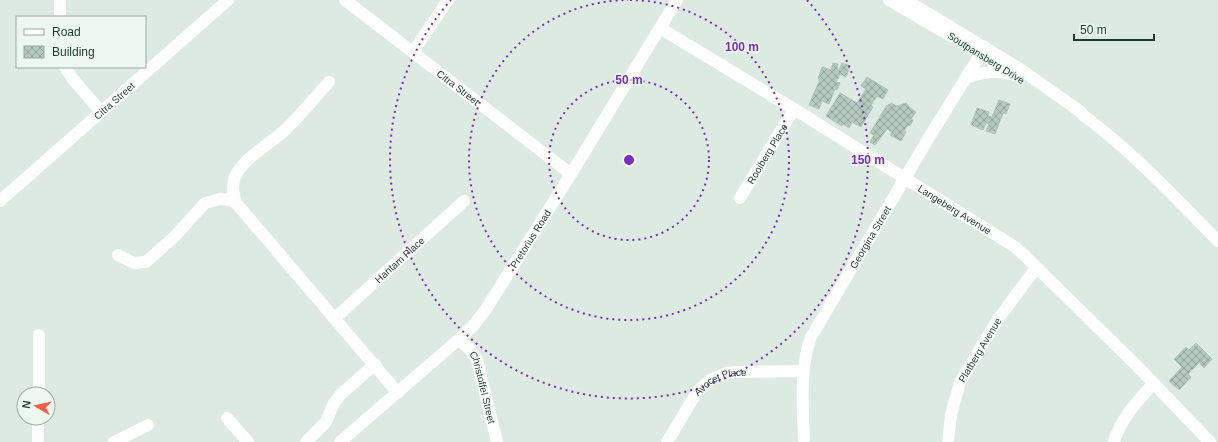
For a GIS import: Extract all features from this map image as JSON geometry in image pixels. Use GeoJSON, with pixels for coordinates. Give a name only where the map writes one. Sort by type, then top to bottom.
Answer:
{"type":"FeatureCollection","features":[{"type":"Feature","properties":{"kind":"street"},"geometry":{"type":"LineString","coordinates":[[60,0],[60,16]]}},
{"type":"Feature","properties":{"kind":"street","name":"Citra Street"},"geometry":{"type":"LineString","coordinates":[[0,201],[228,0]]}},
{"type":"Feature","properties":{"kind":"street","name":"Citra Street"},"geometry":{"type":"LineString","coordinates":[[345,0],[571,174]]}},
{"type":"Feature","properties":{"kind":"street"},"geometry":{"type":"LineString","coordinates":[[412,52],[448,0]]}},
{"type":"Feature","properties":{"kind":"street","name":"Pretorius Road"},"geometry":{"type":"LineString","coordinates":[[340,442],[458,340],[473,326],[486,309],[571,174],[677,0]]}},
{"type":"Feature","properties":{"kind":"street","name":"Soutpansberg Drive"},"geometry":{"type":"LineString","coordinates":[[889,0],[1027,73],[1081,112],[1108,134],[1155,177],[1218,241]]}},
{"type":"Feature","properties":{"kind":"street","name":"Soutpansberg Drive"},"geometry":{"type":"LineString","coordinates":[[906,0],[983,50],[1016,75],[1076,113],[1083,115]]}},
{"type":"Feature","properties":{"kind":"street","name":"Langeberg Avenue"},"geometry":{"type":"LineString","coordinates":[[660,28],[794,108],[1015,247],[1137,366],[1210,442]]}},
{"type":"Feature","properties":{"kind":"street","name":"Georgina Street"},"geometry":{"type":"LineString","coordinates":[[804,442],[803,371],[805,356],[811,336],[983,50]]}},
{"type":"Feature","properties":{"kind":"street"},"geometry":{"type":"LineString","coordinates":[[66,68],[72,78],[101,112]]}},
{"type":"Feature","properties":{"kind":"street"},"geometry":{"type":"LineString","coordinates":[[966,78],[990,72],[1016,75]]}},
{"type":"Feature","properties":{"kind":"street"},"geometry":{"type":"LineString","coordinates":[[329,82],[286,129],[256,153],[241,168],[234,180],[233,194],[236,203],[398,392]]}},
{"type":"Feature","properties":{"kind":"street","name":"Rooiberg Place"},"geometry":{"type":"LineString","coordinates":[[740,198],[794,108]]}},
{"type":"Feature","properties":{"kind":"street"},"geometry":{"type":"LineString","coordinates":[[118,255],[134,263],[146,262],[174,237],[205,203],[220,199],[230,200],[236,203]]}},
{"type":"Feature","properties":{"kind":"street","name":"Hantam Place"},"geometry":{"type":"LineString","coordinates":[[335,318],[464,201]]}},
{"type":"Feature","properties":{"kind":"street","name":"Platberg Avenue"},"geometry":{"type":"LineString","coordinates":[[948,442],[951,415],[960,382],[998,319],[1036,268]]}},
{"type":"Feature","properties":{"kind":"street"},"geometry":{"type":"LineString","coordinates":[[39,336],[39,386]]}},
{"type":"Feature","properties":{"kind":"street","name":"Christoffel Street"},"geometry":{"type":"LineString","coordinates":[[458,340],[474,353],[477,360],[497,442]]}},
{"type":"Feature","properties":{"kind":"street"},"geometry":{"type":"LineString","coordinates":[[306,442],[326,422],[333,405],[340,395],[375,364]]}},
{"type":"Feature","properties":{"kind":"street","name":"Avocet Place"},"geometry":{"type":"LineString","coordinates":[[667,442],[697,392],[710,380],[726,373],[803,371]]}},
{"type":"Feature","properties":{"kind":"street"},"geometry":{"type":"LineString","coordinates":[[1114,442],[1120,426],[1125,418],[1153,384]]}},
{"type":"Feature","properties":{"kind":"street"},"geometry":{"type":"LineString","coordinates":[[227,418],[248,442]]}},
{"type":"Feature","properties":{"kind":"street"},"geometry":{"type":"LineString","coordinates":[[114,442],[148,425]]}},
{"type":"Feature","properties":{"kind":"street"},"geometry":{"type":"LineString","coordinates":[[38,426],[38,442]]}},
{"type":"Feature","properties":{"kind":"building"},"geometry":{"type":"Polygon","coordinates":[[[833,63],[838,64],[837,69],[839,70],[842,63],[850,66],[846,77],[840,74],[838,79],[837,78],[836,82],[840,83],[837,90],[835,89],[829,104],[822,101],[819,109],[809,105],[820,79],[818,79],[822,67],[831,70],[833,63]]]}},
{"type":"Feature","properties":{"kind":"building"},"geometry":{"type":"Polygon","coordinates":[[[867,77],[888,90],[883,99],[877,96],[871,105],[873,107],[861,127],[852,122],[849,128],[843,124],[842,126],[826,116],[840,93],[857,103],[866,89],[861,86],[867,77]]]}},
{"type":"Feature","properties":{"kind":"building"},"geometry":{"type":"Polygon","coordinates":[[[999,100],[1010,104],[1006,114],[1003,113],[995,134],[986,131],[989,124],[986,123],[983,130],[971,125],[977,108],[989,112],[988,116],[992,117],[999,100]]]}},
{"type":"Feature","properties":{"kind":"building"},"geometry":{"type":"Polygon","coordinates":[[[891,103],[897,106],[906,103],[916,112],[911,119],[913,120],[910,126],[908,125],[904,131],[906,132],[901,141],[890,135],[892,132],[887,129],[875,145],[870,142],[874,135],[870,133],[887,105],[890,105],[891,103]]]}},
{"type":"Feature","properties":{"kind":"building"},"geometry":{"type":"Polygon","coordinates":[[[1196,343],[1212,359],[1204,368],[1200,362],[1188,374],[1191,377],[1179,390],[1169,381],[1182,367],[1174,359],[1186,347],[1189,350],[1196,343]]]}}]}
